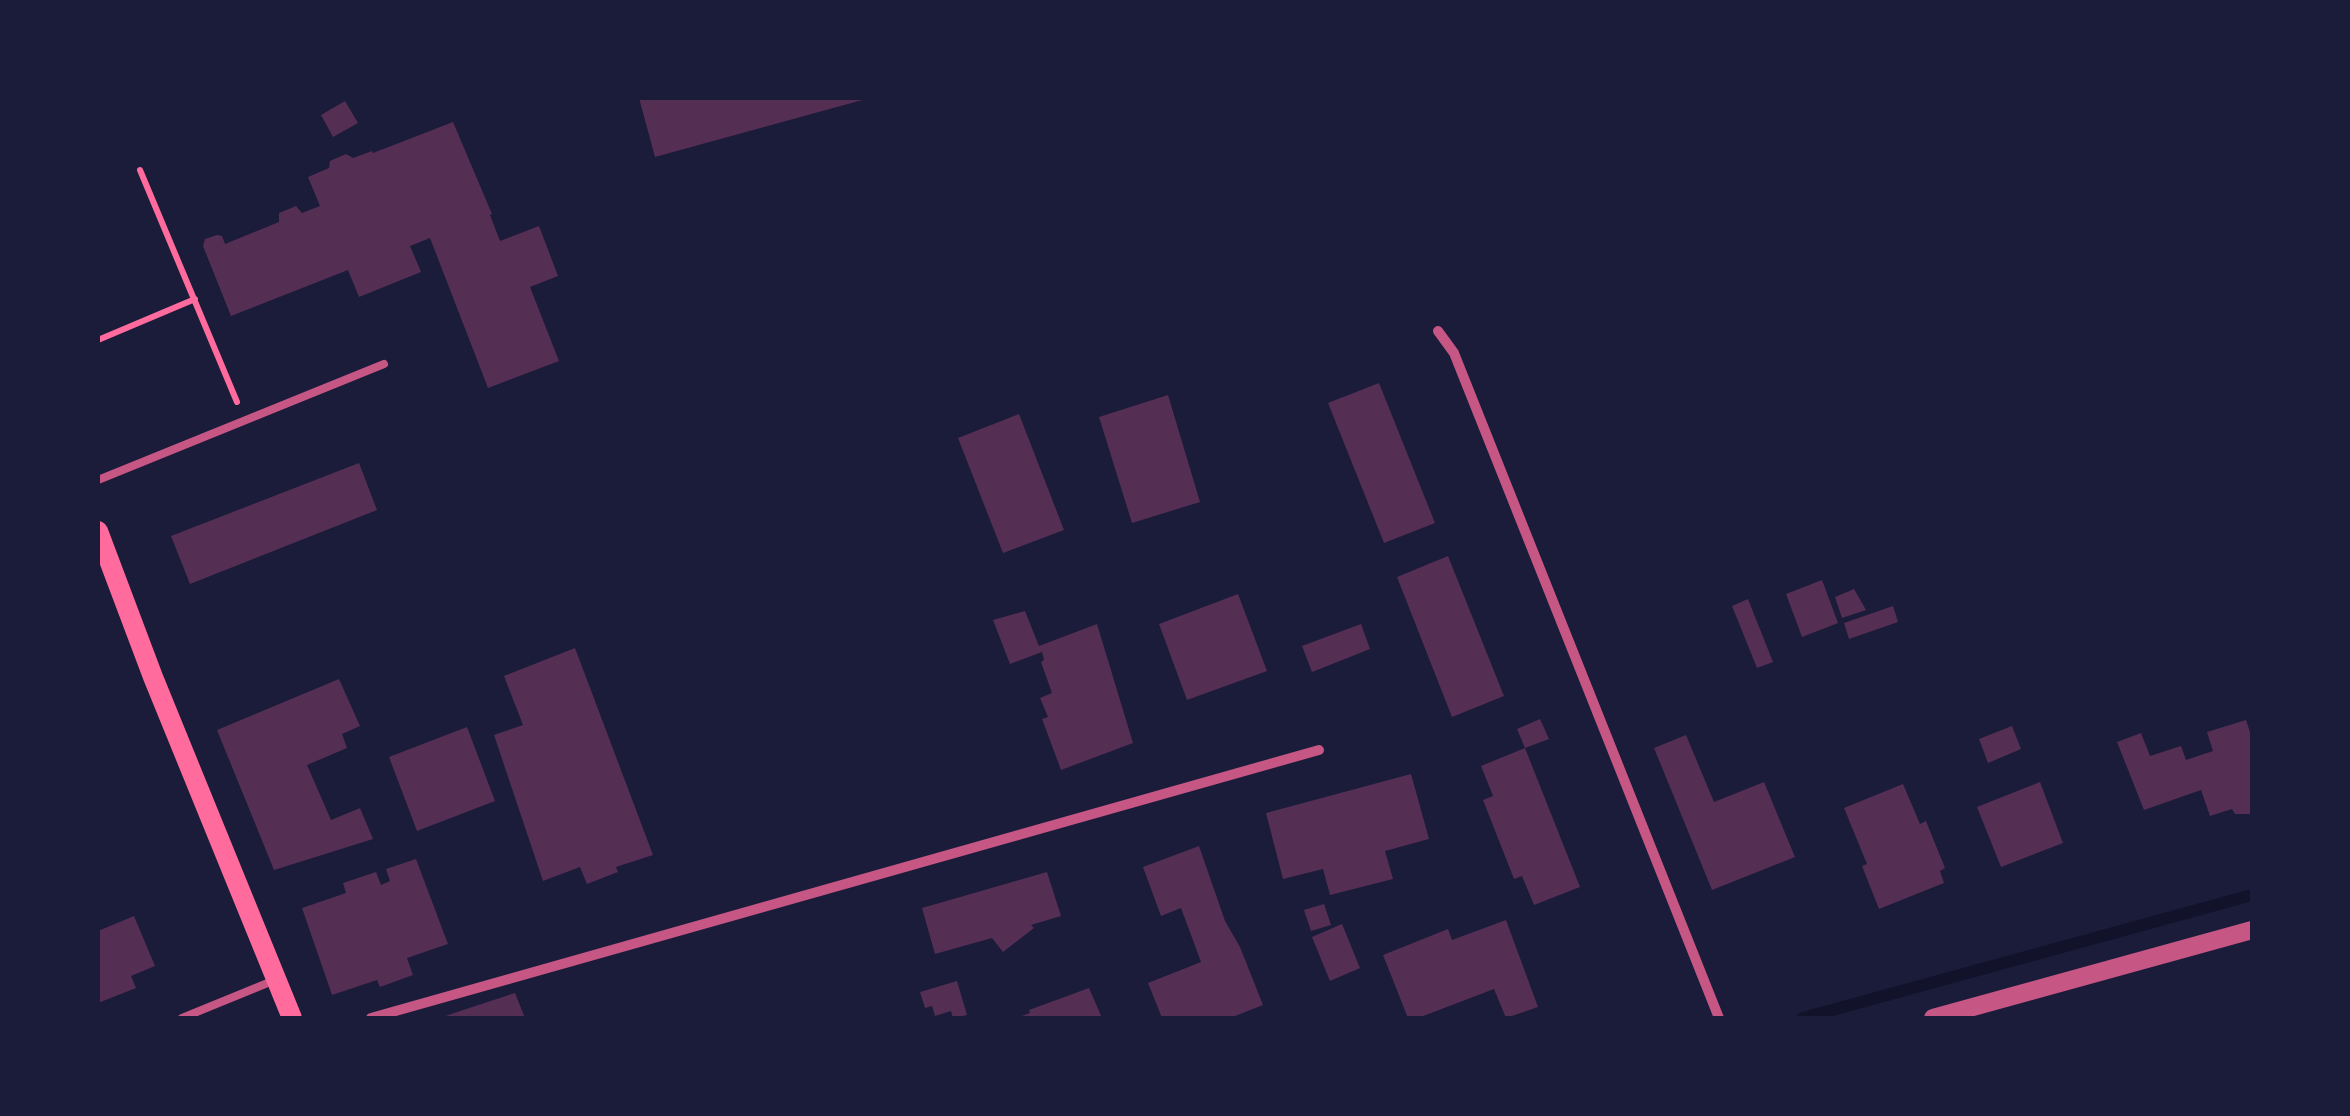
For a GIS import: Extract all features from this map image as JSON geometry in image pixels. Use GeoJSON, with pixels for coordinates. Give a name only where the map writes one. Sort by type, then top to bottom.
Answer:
{"type":"FeatureCollection","features":[{"type":"Feature","properties":{"kind":"main road"},"geometry":{"type":"LineString","coordinates":[[98,530],[153,677],[292,1018]]}},
{"type":"Feature","properties":{"kind":"street"},"geometry":{"type":"LineString","coordinates":[[1438,330],[1454,353],[1719,1018]]}},
{"type":"Feature","properties":{"kind":"street"},"geometry":{"type":"LineString","coordinates":[[371,1018],[1319,750]]}},
{"type":"Feature","properties":{"kind":"street"},"geometry":{"type":"LineString","coordinates":[[1933,1018],[2252,930]]}},
{"type":"Feature","properties":{"kind":"lane"},"geometry":{"type":"LineString","coordinates":[[98,480],[384,364]]}},
{"type":"Feature","properties":{"kind":"lane"},"geometry":{"type":"LineString","coordinates":[[182,1018],[276,980]]}},
{"type":"Feature","properties":{"kind":"path"},"geometry":{"type":"LineString","coordinates":[[140,170],[244,422]]}},
{"type":"Feature","properties":{"kind":"path"},"geometry":{"type":"LineString","coordinates":[[98,340],[194,299]]}},
{"type":"Feature","properties":{"kind":"building"},"geometry":{"type":"Polygon","coordinates":[[[639,98],[865,98],[866,99],[655,157],[639,98]]]}},
{"type":"Feature","properties":{"kind":"building"},"geometry":{"type":"Polygon","coordinates":[[[345,101],[358,123],[333,137],[321,115],[345,101]]]}},
{"type":"Feature","properties":{"kind":"building"},"geometry":{"type":"Polygon","coordinates":[[[453,122],[500,241],[539,226],[558,276],[530,287],[559,361],[488,388],[430,238],[410,246],[421,272],[359,297],[348,270],[231,316],[203,246],[205,239],[222,236],[225,244],[279,222],[279,213],[296,206],[302,213],[320,206],[308,177],[329,168],[330,161],[346,154],[353,158],[373,153],[453,122]]]}},
{"type":"Feature","properties":{"kind":"building"},"geometry":{"type":"Polygon","coordinates":[[[1379,383],[1435,523],[1384,543],[1328,403],[1379,383]]]}},
{"type":"Feature","properties":{"kind":"building"},"geometry":{"type":"Polygon","coordinates":[[[1168,395],[1200,502],[1132,523],[1099,417],[1168,395]]]}},
{"type":"Feature","properties":{"kind":"building"},"geometry":{"type":"Polygon","coordinates":[[[1019,414],[1064,530],[1003,553],[958,438],[1019,414]]]}},
{"type":"Feature","properties":{"kind":"building"},"geometry":{"type":"Polygon","coordinates":[[[359,463],[377,510],[190,584],[171,536],[359,463]]]}},
{"type":"Feature","properties":{"kind":"building"},"geometry":{"type":"Polygon","coordinates":[[[1448,556],[1504,696],[1452,717],[1397,577],[1448,556]]]}},
{"type":"Feature","properties":{"kind":"building"},"geometry":{"type":"Polygon","coordinates":[[[1822,580],[1838,623],[1802,637],[1786,594],[1822,580]]]}},
{"type":"Feature","properties":{"kind":"building"},"geometry":{"type":"Polygon","coordinates":[[[1854,589],[1866,610],[1842,618],[1835,597],[1854,589]]]}},
{"type":"Feature","properties":{"kind":"building"},"geometry":{"type":"Polygon","coordinates":[[[1238,594],[1267,671],[1187,700],[1159,624],[1238,594]]]}},
{"type":"Feature","properties":{"kind":"building"},"geometry":{"type":"Polygon","coordinates":[[[1748,599],[1773,662],[1757,668],[1732,606],[1748,599]]]}},
{"type":"Feature","properties":{"kind":"building"},"geometry":{"type":"Polygon","coordinates":[[[1893,606],[1898,622],[1849,639],[1844,623],[1893,606]]]}},
{"type":"Feature","properties":{"kind":"building"},"geometry":{"type":"Polygon","coordinates":[[[1025,611],[1039,646],[1097,624],[1133,743],[1061,770],[1042,719],[1048,717],[1040,698],[1052,693],[1041,662],[1042,652],[1010,664],[993,620],[1025,611]]]}},
{"type":"Feature","properties":{"kind":"building"},"geometry":{"type":"Polygon","coordinates":[[[1361,624],[1370,649],[1312,672],[1302,646],[1361,624]]]}},
{"type":"Feature","properties":{"kind":"building"},"geometry":{"type":"Polygon","coordinates":[[[575,648],[653,855],[616,867],[618,872],[587,884],[580,867],[543,881],[494,735],[523,725],[504,676],[575,648]]]}},
{"type":"Feature","properties":{"kind":"building"},"geometry":{"type":"Polygon","coordinates":[[[339,679],[360,726],[342,734],[347,748],[307,765],[331,820],[360,808],[373,839],[274,870],[217,730],[339,679]]]}},
{"type":"Feature","properties":{"kind":"building"},"geometry":{"type":"Polygon","coordinates":[[[1540,719],[1549,739],[1525,748],[1517,729],[1540,719]]]}},
{"type":"Feature","properties":{"kind":"building"},"geometry":{"type":"Polygon","coordinates":[[[2246,720],[2252,738],[2252,814],[2235,814],[2232,809],[2210,816],[2201,790],[2144,810],[2117,742],[2141,733],[2150,756],[2181,746],[2186,760],[2213,751],[2207,732],[2246,720]]]}},
{"type":"Feature","properties":{"kind":"building"},"geometry":{"type":"Polygon","coordinates":[[[2012,726],[2021,749],[1988,763],[1979,739],[2012,726]]]}},
{"type":"Feature","properties":{"kind":"building"},"geometry":{"type":"Polygon","coordinates":[[[467,727],[495,801],[417,831],[389,757],[467,727]]]}},
{"type":"Feature","properties":{"kind":"building"},"geometry":{"type":"Polygon","coordinates":[[[1686,735],[1714,802],[1764,782],[1795,857],[1712,890],[1654,748],[1686,735]]]}},
{"type":"Feature","properties":{"kind":"building"},"geometry":{"type":"Polygon","coordinates":[[[1525,748],[1580,887],[1534,905],[1522,876],[1514,879],[1483,800],[1493,796],[1481,766],[1525,748]]]}},
{"type":"Feature","properties":{"kind":"building"},"geometry":{"type":"Polygon","coordinates":[[[1411,774],[1429,839],[1385,851],[1393,879],[1330,895],[1323,869],[1283,879],[1266,813],[1411,774]]]}},
{"type":"Feature","properties":{"kind":"building"},"geometry":{"type":"Polygon","coordinates":[[[2040,782],[2063,843],[2001,867],[1977,807],[2040,782]]]}},
{"type":"Feature","properties":{"kind":"building"},"geometry":{"type":"Polygon","coordinates":[[[1903,784],[1920,824],[1926,821],[1945,868],[1940,871],[1944,883],[1879,909],[1862,866],[1867,864],[1844,808],[1903,784]]]}},
{"type":"Feature","properties":{"kind":"building"},"geometry":{"type":"Polygon","coordinates":[[[1199,846],[1225,921],[1263,1005],[1230,1018],[1162,1018],[1148,983],[1201,962],[1181,908],[1161,916],[1143,867],[1199,846]]]}},
{"type":"Feature","properties":{"kind":"building"},"geometry":{"type":"Polygon","coordinates":[[[416,859],[448,944],[407,958],[413,975],[380,987],[377,980],[332,995],[302,908],[346,893],[343,883],[376,872],[381,885],[390,881],[386,869],[416,859]]]}},
{"type":"Feature","properties":{"kind":"building"},"geometry":{"type":"Polygon","coordinates":[[[1047,872],[1061,916],[1031,925],[1034,928],[1003,952],[992,938],[935,954],[922,908],[1047,872]]]}},
{"type":"Feature","properties":{"kind":"building"},"geometry":{"type":"Polygon","coordinates":[[[1324,904],[1331,925],[1311,931],[1304,910],[1324,904]]]}},
{"type":"Feature","properties":{"kind":"building"},"geometry":{"type":"Polygon","coordinates":[[[134,916],[155,966],[131,976],[136,988],[98,1003],[98,931],[134,916]]]}},
{"type":"Feature","properties":{"kind":"building"},"geometry":{"type":"Polygon","coordinates":[[[1506,920],[1538,1007],[1506,1018],[1494,989],[1418,1018],[1408,1018],[1383,955],[1448,929],[1452,940],[1506,920]]]}},
{"type":"Feature","properties":{"kind":"building"},"geometry":{"type":"Polygon","coordinates":[[[1342,924],[1360,968],[1330,981],[1312,937],[1342,924]]]}},
{"type":"Feature","properties":{"kind":"building"},"geometry":{"type":"Polygon","coordinates":[[[957,981],[967,1015],[953,1018],[951,1011],[935,1016],[932,1006],[925,1008],[920,992],[957,981]]]}},
{"type":"Feature","properties":{"kind":"building"},"geometry":{"type":"Polygon","coordinates":[[[1089,988],[1102,1018],[1016,1018],[1030,1013],[1029,1010],[1089,988]]]}},
{"type":"Feature","properties":{"kind":"building"},"geometry":{"type":"Polygon","coordinates":[[[515,993],[525,1018],[440,1018],[454,1013],[515,993]]]}},
{"type":"Feature","properties":{"kind":"waterway"},"geometry":{"type":"LineString","coordinates":[[1803,1018],[2252,895]]}}]}
